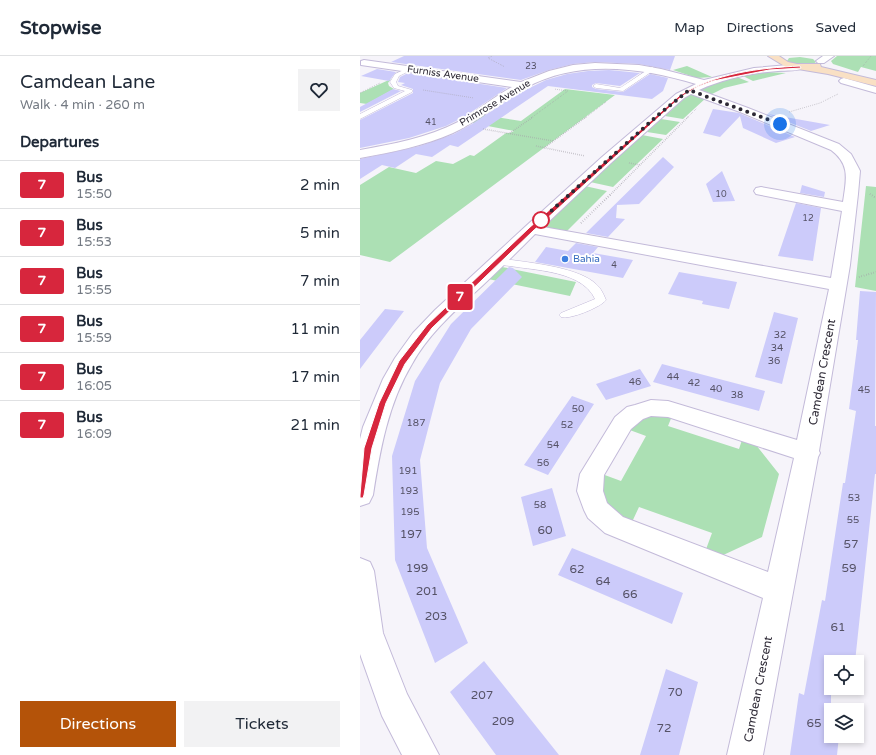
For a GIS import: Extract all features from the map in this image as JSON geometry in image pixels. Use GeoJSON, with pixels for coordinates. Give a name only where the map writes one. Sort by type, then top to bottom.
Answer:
{"type":"FeatureCollection","features":[{"type":"Feature","properties":{"kind":"main road"},"geometry":{"type":"LineString","coordinates":[[772,56],[784,59],[787,65],[828,71],[875,87]]}},
{"type":"Feature","properties":{"kind":"main road"},"geometry":{"type":"LineString","coordinates":[[811,57],[841,69],[876,78]]}},
{"type":"Feature","properties":{"kind":"main road"},"geometry":{"type":"LineString","coordinates":[[802,67],[818,66],[821,62]]}},
{"type":"Feature","properties":{"kind":"street"},"geometry":{"type":"LineString","coordinates":[[362,60],[380,56]]}},
{"type":"Feature","properties":{"kind":"street"},"geometry":{"type":"LineString","coordinates":[[588,56],[594,66]]}},
{"type":"Feature","properties":{"kind":"street"},"geometry":{"type":"LineString","coordinates":[[821,62],[830,56]]}},
{"type":"Feature","properties":{"kind":"street"},"geometry":{"type":"LineString","coordinates":[[769,69],[784,59]]}},
{"type":"Feature","properties":{"kind":"street","name":"Furniss Avenue"},"geometry":{"type":"LineString","coordinates":[[362,60],[408,70],[522,85]]}},
{"type":"Feature","properties":{"kind":"street","name":"Primrose Avenue"},"geometry":{"type":"LineString","coordinates":[[360,154],[410,144],[430,138],[461,124],[522,85],[557,72],[594,66],[652,69],[679,75],[701,90]]}},
{"type":"Feature","properties":{"kind":"street"},"geometry":{"type":"LineString","coordinates":[[360,495],[368,448],[382,403],[402,363],[429,326],[531,229],[671,104],[701,90],[769,69],[802,67]]}},
{"type":"Feature","properties":{"kind":"street"},"geometry":{"type":"LineString","coordinates":[[844,82],[875,87]]}},
{"type":"Feature","properties":{"kind":"street","name":"Camdean Crescent"},"geometry":{"type":"LineString","coordinates":[[701,90],[823,142],[846,154],[851,162],[853,171],[838,285],[808,452],[778,590],[745,755]]}},
{"type":"Feature","properties":{"kind":"street"},"geometry":{"type":"LineString","coordinates":[[761,191],[849,208]]}},
{"type":"Feature","properties":{"kind":"street"},"geometry":{"type":"LineString","coordinates":[[531,229],[838,285]]}},
{"type":"Feature","properties":{"kind":"street"},"geometry":{"type":"LineString","coordinates":[[778,590],[614,525],[597,510],[590,491],[592,474],[623,423],[635,413],[651,408],[668,409],[808,452]]}},
{"type":"Feature","properties":{"kind":"street"},"geometry":{"type":"LineString","coordinates":[[360,571],[368,633],[394,704],[421,755]]}},
{"type":"Feature","properties":{"kind":"lane"},"geometry":{"type":"LineString","coordinates":[[596,86],[621,90],[652,69]]}},
{"type":"Feature","properties":{"kind":"lane"},"geometry":{"type":"LineString","coordinates":[[360,117],[410,91],[396,86],[393,82],[397,75],[408,70]]}},
{"type":"Feature","properties":{"kind":"lane"},"geometry":{"type":"LineString","coordinates":[[497,261],[565,273],[590,284],[598,292],[601,300],[598,303],[565,315]]}},
{"type":"Feature","properties":{"kind":"path"},"geometry":{"type":"LineString","coordinates":[[862,68],[870,56]]}},
{"type":"Feature","properties":{"kind":"path"},"geometry":{"type":"LineString","coordinates":[[360,93],[397,75]]}},
{"type":"Feature","properties":{"kind":"path"},"geometry":{"type":"LineString","coordinates":[[510,134],[568,91],[522,85]]}},
{"type":"Feature","properties":{"kind":"path"},"geometry":{"type":"LineString","coordinates":[[765,118],[820,103],[856,85]]}},
{"type":"Feature","properties":{"kind":"path"},"geometry":{"type":"LineString","coordinates":[[396,86],[498,101]]}},
{"type":"Feature","properties":{"kind":"path"},"geometry":{"type":"LineString","coordinates":[[544,148],[621,90]]}},
{"type":"Feature","properties":{"kind":"path"},"geometry":{"type":"LineString","coordinates":[[568,236],[701,90]]}},
{"type":"Feature","properties":{"kind":"path"},"geometry":{"type":"LineString","coordinates":[[461,124],[553,141]]}},
{"type":"Feature","properties":{"kind":"path"},"geometry":{"type":"LineString","coordinates":[[536,146],[608,160]]}},
{"type":"Feature","properties":{"kind":"green space"},"geometry":{"type":"Polygon","coordinates":[[[837,56],[876,56],[876,71],[861,67],[858,72],[833,64],[831,61],[837,56]]]}},
{"type":"Feature","properties":{"kind":"green space"},"geometry":{"type":"Polygon","coordinates":[[[800,57],[813,59],[816,62],[810,65],[802,65],[787,61],[789,58],[800,57]]]}},
{"type":"Feature","properties":{"kind":"green space"},"geometry":{"type":"Polygon","coordinates":[[[687,66],[712,77],[697,78],[673,70],[687,66]]]}},
{"type":"Feature","properties":{"kind":"green space"},"geometry":{"type":"Polygon","coordinates":[[[765,72],[786,73],[753,81],[743,76],[765,72]]]}},
{"type":"Feature","properties":{"kind":"green space"},"geometry":{"type":"Polygon","coordinates":[[[737,77],[749,82],[724,88],[710,95],[697,90],[716,82],[737,77]]]}},
{"type":"Feature","properties":{"kind":"green space"},"geometry":{"type":"Polygon","coordinates":[[[391,79],[388,83],[389,86],[394,89],[367,104],[360,103],[360,93],[391,79]]]}},
{"type":"Feature","properties":{"kind":"green space"},"geometry":{"type":"Polygon","coordinates":[[[565,89],[615,95],[390,262],[360,255],[360,185],[389,167],[416,173],[436,161],[453,164],[470,155],[474,156],[506,133],[514,131],[472,123],[483,115],[521,121],[565,89]]]}},
{"type":"Feature","properties":{"kind":"green space"},"geometry":{"type":"Polygon","coordinates":[[[693,94],[706,98],[683,119],[665,116],[687,96],[693,94]]]}},
{"type":"Feature","properties":{"kind":"green space"},"geometry":{"type":"Polygon","coordinates":[[[661,119],[680,122],[666,135],[647,132],[661,119]]]}},
{"type":"Feature","properties":{"kind":"green space"},"geometry":{"type":"Polygon","coordinates":[[[642,135],[663,139],[613,187],[590,182],[642,135]]]}},
{"type":"Feature","properties":{"kind":"green space"},"geometry":{"type":"Polygon","coordinates":[[[585,186],[607,191],[565,233],[548,230],[543,223],[585,186]]]}},
{"type":"Feature","properties":{"kind":"green space"},"geometry":{"type":"Polygon","coordinates":[[[866,186],[876,187],[876,291],[855,287],[866,186]]]}},
{"type":"Feature","properties":{"kind":"green space"},"geometry":{"type":"Polygon","coordinates":[[[502,267],[576,282],[570,296],[488,279],[502,267]]]}},
{"type":"Feature","properties":{"kind":"green space"},"geometry":{"type":"Polygon","coordinates":[[[650,414],[672,416],[668,426],[739,449],[743,437],[752,440],[779,474],[762,537],[719,557],[705,552],[712,533],[639,507],[632,522],[617,516],[603,502],[602,474],[621,481],[646,436],[627,429],[650,414]]]}},
{"type":"Feature","properties":{"kind":"building"},"geometry":{"type":"Polygon","coordinates":[[[404,56],[675,56],[670,70],[639,64],[595,62],[573,64],[549,70],[521,80],[391,62],[404,56]]]}},
{"type":"Feature","properties":{"kind":"building"},"geometry":{"type":"Polygon","coordinates":[[[377,69],[396,72],[389,81],[361,76],[377,69]]]}},
{"type":"Feature","properties":{"kind":"building"},"geometry":{"type":"Polygon","coordinates":[[[609,70],[640,73],[620,86],[596,83],[592,85],[592,87],[596,89],[623,92],[650,74],[668,78],[663,91],[652,99],[548,86],[458,147],[450,145],[432,157],[416,154],[395,168],[382,165],[360,179],[360,159],[420,146],[454,134],[472,124],[517,94],[546,80],[567,74],[609,70]]]}},
{"type":"Feature","properties":{"kind":"building"},"geometry":{"type":"Polygon","coordinates":[[[408,73],[507,88],[464,117],[446,126],[409,138],[360,148],[360,120],[413,93],[413,89],[401,85],[405,83],[398,82],[400,77],[408,73]]]}},
{"type":"Feature","properties":{"kind":"building"},"geometry":{"type":"Polygon","coordinates":[[[393,89],[401,91],[360,112],[360,107],[393,89]]]}},
{"type":"Feature","properties":{"kind":"building"},"geometry":{"type":"Polygon","coordinates":[[[713,109],[739,113],[795,137],[776,143],[743,128],[740,116],[720,137],[703,133],[713,109]]]}},
{"type":"Feature","properties":{"kind":"building"},"geometry":{"type":"Polygon","coordinates":[[[768,114],[830,125],[811,131],[768,114]]]}},
{"type":"Feature","properties":{"kind":"building"},"geometry":{"type":"Polygon","coordinates":[[[663,157],[674,167],[639,204],[617,205],[616,218],[625,219],[608,237],[586,233],[663,157]]]}},
{"type":"Feature","properties":{"kind":"building"},"geometry":{"type":"Polygon","coordinates":[[[722,171],[735,201],[713,202],[706,184],[722,171]]]}},
{"type":"Feature","properties":{"kind":"building"},"geometry":{"type":"Polygon","coordinates":[[[802,185],[825,192],[824,197],[800,193],[802,185]]]}},
{"type":"Feature","properties":{"kind":"building"},"geometry":{"type":"Polygon","coordinates":[[[796,203],[821,208],[813,261],[778,256],[796,203]]]}},
{"type":"Feature","properties":{"kind":"building"},"geometry":{"type":"Polygon","coordinates":[[[576,243],[598,247],[593,253],[633,260],[623,278],[535,262],[546,247],[568,251],[576,243]]]}},
{"type":"Feature","properties":{"kind":"building"},"geometry":{"type":"Polygon","coordinates":[[[509,267],[513,268],[522,277],[471,329],[440,383],[420,460],[427,548],[468,643],[435,663],[395,560],[392,456],[415,381],[451,324],[509,267]]]}},
{"type":"Feature","properties":{"kind":"building"},"geometry":{"type":"Polygon","coordinates":[[[679,272],[737,282],[729,309],[702,304],[703,301],[668,294],[679,272]]]}},
{"type":"Feature","properties":{"kind":"building"},"geometry":{"type":"Polygon","coordinates":[[[860,291],[876,292],[876,474],[856,655],[824,655],[824,695],[831,695],[831,703],[824,703],[824,743],[838,743],[837,755],[790,755],[799,693],[804,695],[822,600],[825,601],[843,483],[845,483],[856,411],[849,409],[858,340],[856,340],[860,291]]]}},
{"type":"Feature","properties":{"kind":"building"},"geometry":{"type":"Polygon","coordinates":[[[385,309],[404,311],[360,369],[360,340],[385,309]]]}},
{"type":"Feature","properties":{"kind":"building"},"geometry":{"type":"Polygon","coordinates":[[[774,312],[798,318],[782,384],[755,377],[774,312]]]}},
{"type":"Feature","properties":{"kind":"building"},"geometry":{"type":"Polygon","coordinates":[[[662,364],[765,391],[759,411],[653,382],[662,364]]]}},
{"type":"Feature","properties":{"kind":"building"},"geometry":{"type":"Polygon","coordinates":[[[640,369],[651,386],[606,400],[596,384],[640,369]]]}},
{"type":"Feature","properties":{"kind":"building"},"geometry":{"type":"Polygon","coordinates":[[[572,396],[594,404],[548,475],[524,465],[572,396]]]}},
{"type":"Feature","properties":{"kind":"building"},"geometry":{"type":"Polygon","coordinates":[[[552,488],[566,536],[533,546],[521,497],[552,488]]]}},
{"type":"Feature","properties":{"kind":"building"},"geometry":{"type":"Polygon","coordinates":[[[572,548],[683,593],[672,624],[558,575],[572,548]]]}},
{"type":"Feature","properties":{"kind":"building"},"geometry":{"type":"Polygon","coordinates":[[[484,661],[559,755],[496,755],[450,692],[484,661]]]}},
{"type":"Feature","properties":{"kind":"building"},"geometry":{"type":"Polygon","coordinates":[[[666,669],[698,682],[679,755],[640,755],[666,669]]]}},
{"type":"Feature","properties":{"kind":"bus line","name":"7"},"geometry":{"type":"LineString","coordinates":[[360,495],[368,448],[382,403],[402,363],[429,326],[531,229],[680,96],[703,83],[712,80],[769,69],[800,67]]}},
{"type":"Feature","properties":{"kind":"place","name":"Bahia"},"geometry":{"type":"Point","coordinates":[565,259]}},
{"type":"Feature","properties":{"kind":"route"},"geometry":{"type":"LineString","coordinates":[[541,220],[657,116],[689,90],[780,124]]}}]}
